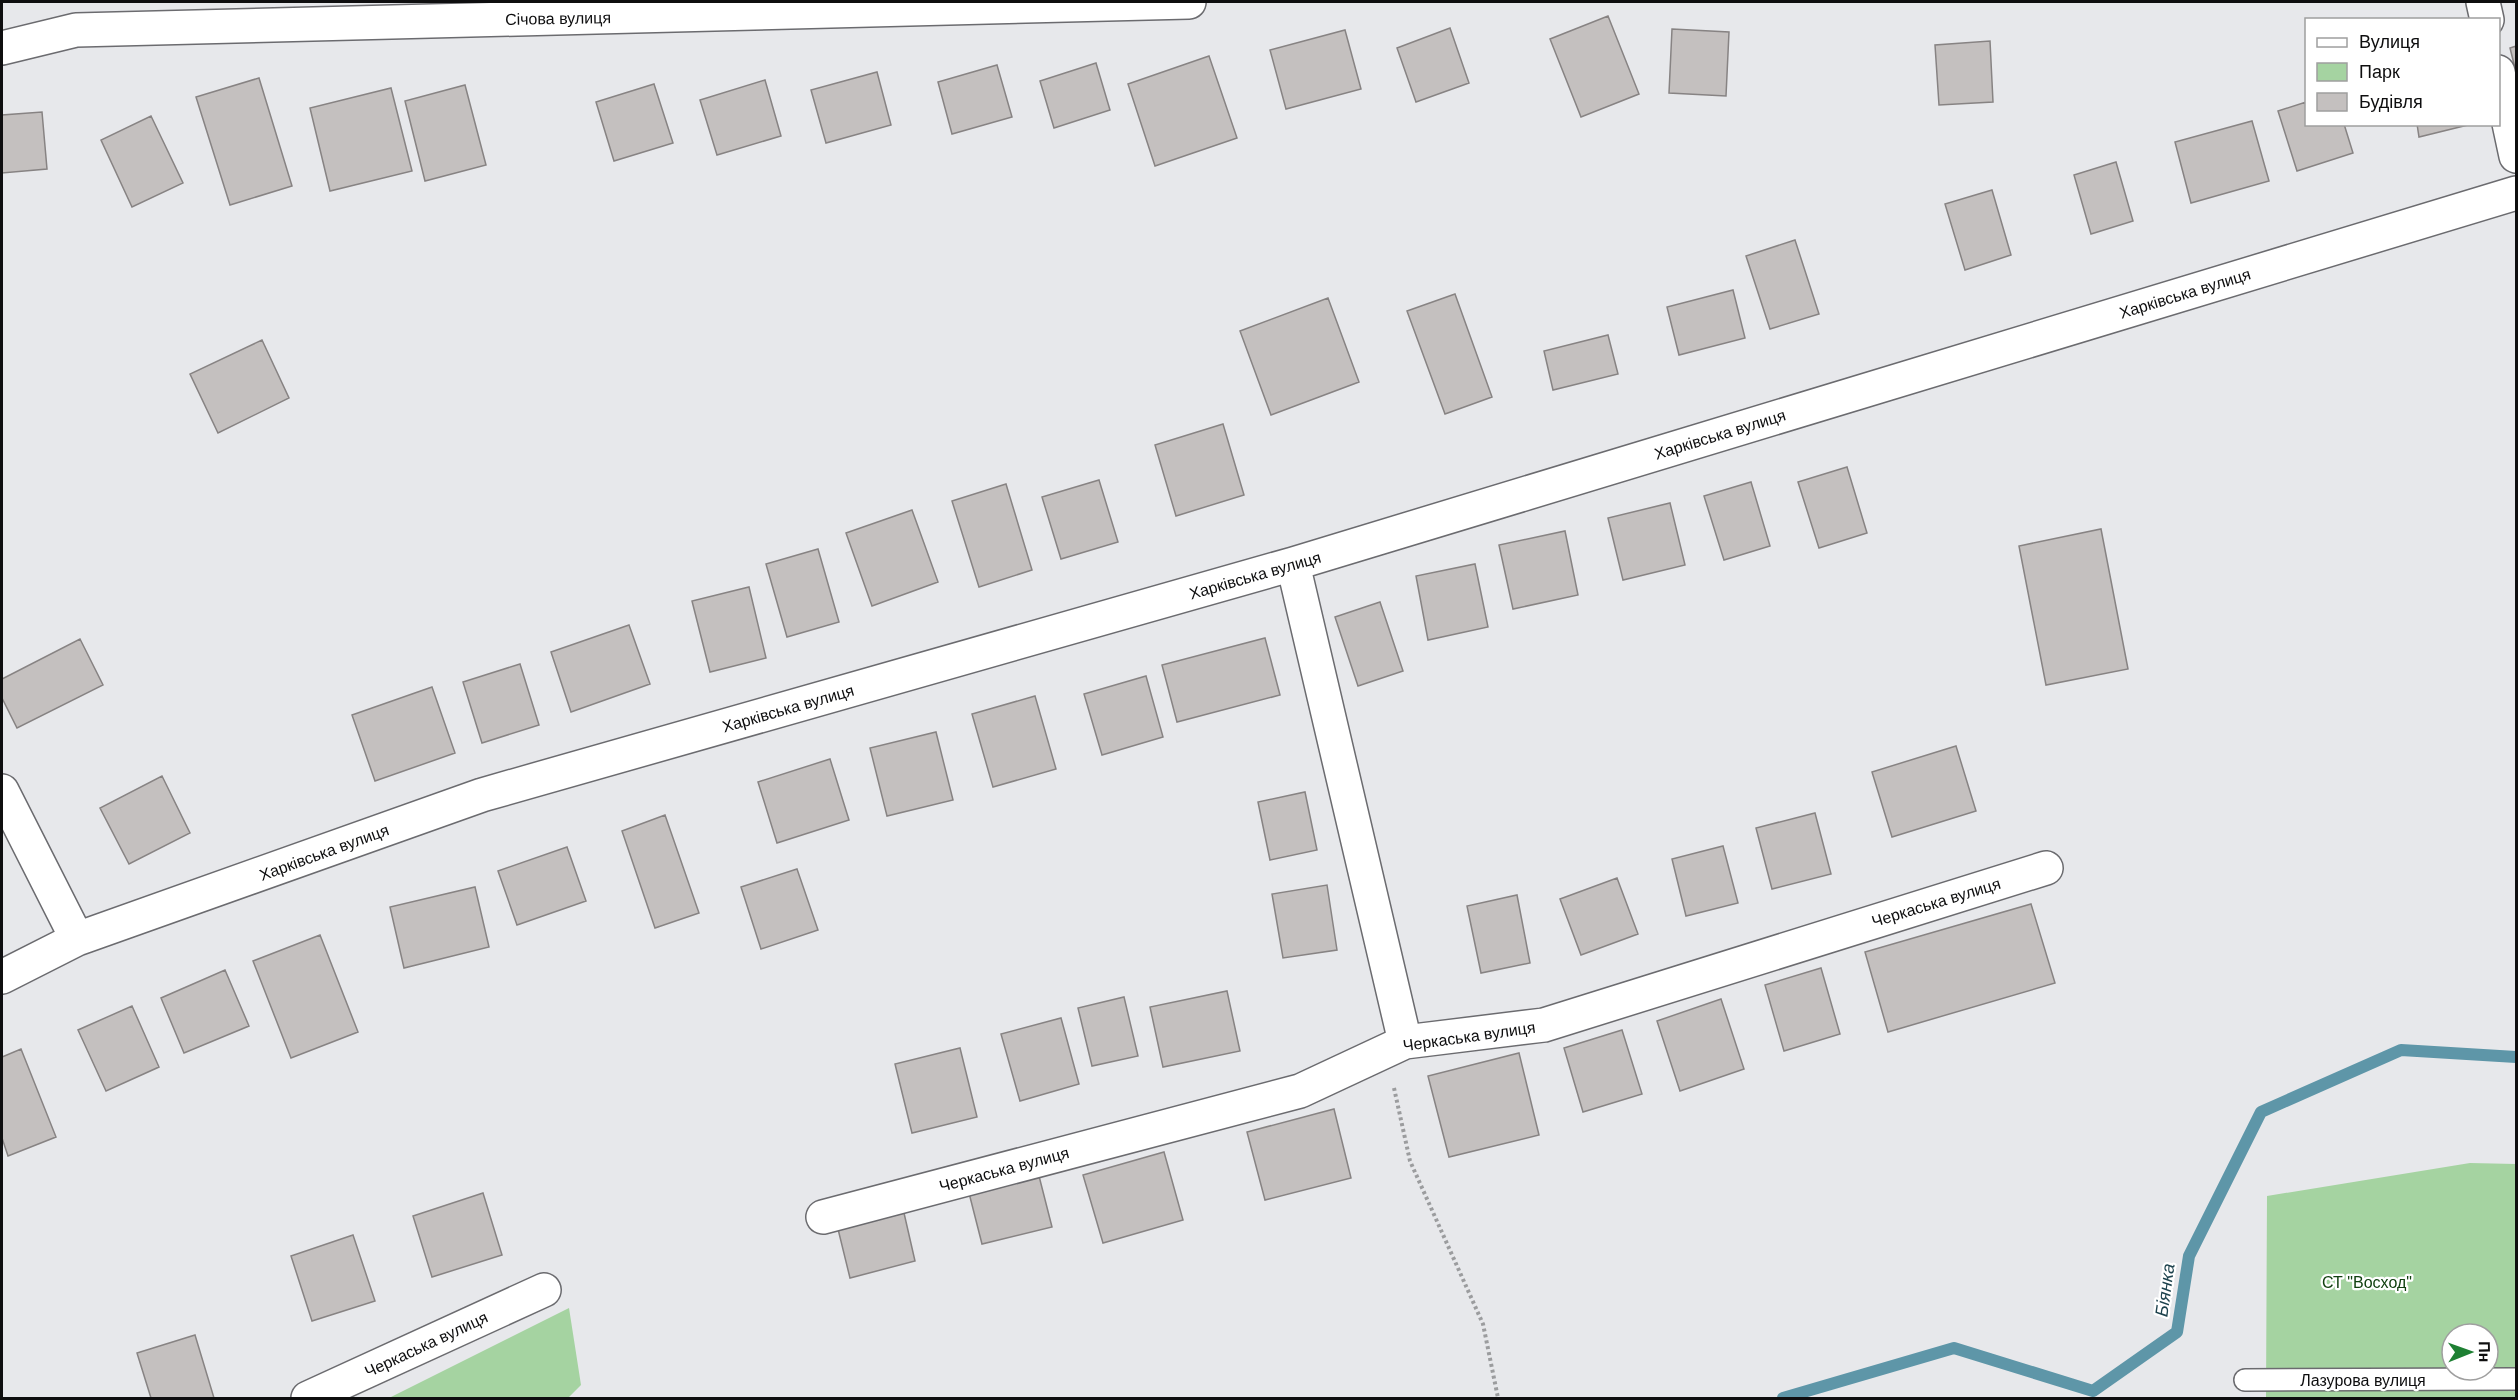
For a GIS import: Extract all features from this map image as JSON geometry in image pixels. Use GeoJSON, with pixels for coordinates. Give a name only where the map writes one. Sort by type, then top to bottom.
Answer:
{"type":"FeatureCollection","features":[{"type":"Feature","properties":{"kind":"street","name":"Січова вулиця"},"geometry":{"type":"LineString","coordinates":[[2,48],[76,30],[1189,2]]}},
{"type":"Feature","properties":{"kind":"street"},"geometry":{"type":"LineString","coordinates":[[2483,2],[2487,18]]}},
{"type":"Feature","properties":{"kind":"street"},"geometry":{"type":"LineString","coordinates":[[2500,77],[2517,156]]}},
{"type":"Feature","properties":{"kind":"street","name":"Харківська вулиця"},"geometry":{"type":"LineString","coordinates":[[2,977],[77,939],[482,795],[1293,564],[2517,193]]}},
{"type":"Feature","properties":{"kind":"street"},"geometry":{"type":"LineString","coordinates":[[1293,564],[1405,1042]]}},
{"type":"Feature","properties":{"kind":"street"},"geometry":{"type":"LineString","coordinates":[[2,791],[77,939]]}},
{"type":"Feature","properties":{"kind":"street","name":"Черкаська вулиця"},"geometry":{"type":"LineString","coordinates":[[823,1217],[1300,1091],[1405,1042],[1544,1025],[2046,868]]}},
{"type":"Feature","properties":{"kind":"street","name":"Черкаська вулиця"},"geometry":{"type":"LineString","coordinates":[[308,1398],[544,1290]]}},
{"type":"Feature","properties":{"kind":"lane","name":"Лазурова вулиця"},"geometry":{"type":"LineString","coordinates":[[2245,1380],[2517,1379]]}},
{"type":"Feature","properties":{"kind":"path"},"geometry":{"type":"LineString","coordinates":[[1405,1042],[1392,1078],[1410,1161],[1483,1324],[1498,1398]]}},
{"type":"Feature","properties":{"kind":"green space","name":"СТ \"Восход\""},"geometry":{"type":"Polygon","coordinates":[[[2470,1163],[2516,1164],[2516,1398],[2266,1398],[2267,1196],[2470,1163]]]}},
{"type":"Feature","properties":{"kind":"green space"},"geometry":{"type":"Polygon","coordinates":[[[569,1308],[581,1385],[568,1398],[389,1398],[569,1308]]]}},
{"type":"Feature","properties":{"kind":"building"},"geometry":{"type":"Polygon","coordinates":[[[1608,16],[1639,94],[1581,117],[1550,39],[1608,16]]]}},
{"type":"Feature","properties":{"kind":"building"},"geometry":{"type":"Polygon","coordinates":[[[1450,28],[1469,83],[1416,102],[1397,48],[1450,28]]]}},
{"type":"Feature","properties":{"kind":"building"},"geometry":{"type":"Polygon","coordinates":[[[1672,29],[1729,32],[1726,96],[1669,93],[1672,29]]]}},
{"type":"Feature","properties":{"kind":"building"},"geometry":{"type":"Polygon","coordinates":[[[1345,30],[1361,89],[1286,109],[1270,50],[1345,30]]]}},
{"type":"Feature","properties":{"kind":"building"},"geometry":{"type":"Polygon","coordinates":[[[1990,41],[1993,102],[1939,105],[1935,45],[1990,41]]]}},
{"type":"Feature","properties":{"kind":"building"},"geometry":{"type":"Polygon","coordinates":[[[2516,46],[2516,72],[2510,48],[2516,46]]]}},
{"type":"Feature","properties":{"kind":"building"},"geometry":{"type":"Polygon","coordinates":[[[1209,56],[1237,138],[1155,166],[1128,84],[1209,56]]]}},
{"type":"Feature","properties":{"kind":"building"},"geometry":{"type":"Polygon","coordinates":[[[1096,63],[1110,110],[1054,128],[1040,81],[1096,63]]]}},
{"type":"Feature","properties":{"kind":"building"},"geometry":{"type":"Polygon","coordinates":[[[997,65],[1012,117],[952,134],[938,82],[997,65]]]}},
{"type":"Feature","properties":{"kind":"building"},"geometry":{"type":"Polygon","coordinates":[[[877,72],[891,125],[826,143],[811,90],[877,72]]]}},
{"type":"Feature","properties":{"kind":"building"},"geometry":{"type":"Polygon","coordinates":[[[259,78],[292,186],[230,205],[196,97],[259,78]]]}},
{"type":"Feature","properties":{"kind":"building"},"geometry":{"type":"Polygon","coordinates":[[[765,80],[781,136],[717,155],[700,100],[765,80]]]}},
{"type":"Feature","properties":{"kind":"building"},"geometry":{"type":"Polygon","coordinates":[[[654,84],[673,143],[614,161],[596,102],[654,84]]]}},
{"type":"Feature","properties":{"kind":"building"},"geometry":{"type":"Polygon","coordinates":[[[465,85],[486,165],[425,181],[405,101],[465,85]]]}},
{"type":"Feature","properties":{"kind":"building"},"geometry":{"type":"Polygon","coordinates":[[[391,88],[412,171],[330,191],[310,108],[391,88]]]}},
{"type":"Feature","properties":{"kind":"building"},"geometry":{"type":"Polygon","coordinates":[[[2305,102],[2305,126],[2345,126],[2353,153],[2297,171],[2278,111],[2305,102]]]}},
{"type":"Feature","properties":{"kind":"building"},"geometry":{"type":"Polygon","coordinates":[[[42,112],[47,169],[2,173],[2,115],[42,112]]]}},
{"type":"Feature","properties":{"kind":"building"},"geometry":{"type":"Polygon","coordinates":[[[151,116],[183,183],[132,207],[101,140],[151,116]]]}},
{"type":"Feature","properties":{"kind":"building"},"geometry":{"type":"Polygon","coordinates":[[[2252,121],[2269,181],[2191,203],[2175,142],[2252,121]]]}},
{"type":"Feature","properties":{"kind":"building"},"geometry":{"type":"Polygon","coordinates":[[[2417,126],[2464,126],[2419,137],[2417,126]]]}},
{"type":"Feature","properties":{"kind":"building"},"geometry":{"type":"Polygon","coordinates":[[[2116,162],[2133,221],[2091,234],[2074,175],[2116,162]]]}},
{"type":"Feature","properties":{"kind":"building"},"geometry":{"type":"Polygon","coordinates":[[[1992,190],[2011,255],[1965,270],[1945,204],[1992,190]]]}},
{"type":"Feature","properties":{"kind":"building"},"geometry":{"type":"Polygon","coordinates":[[[1795,240],[1819,314],[1770,329],[1746,256],[1795,240]]]}},
{"type":"Feature","properties":{"kind":"building"},"geometry":{"type":"Polygon","coordinates":[[[1733,290],[1745,338],[1679,355],[1667,307],[1733,290]]]}},
{"type":"Feature","properties":{"kind":"building"},"geometry":{"type":"Polygon","coordinates":[[[1455,294],[1492,397],[1445,414],[1407,311],[1455,294]]]}},
{"type":"Feature","properties":{"kind":"building"},"geometry":{"type":"Polygon","coordinates":[[[1328,298],[1359,382],[1271,415],[1240,331],[1328,298]]]}},
{"type":"Feature","properties":{"kind":"building"},"geometry":{"type":"Polygon","coordinates":[[[1608,335],[1618,374],[1553,390],[1544,351],[1608,335]]]}},
{"type":"Feature","properties":{"kind":"building"},"geometry":{"type":"Polygon","coordinates":[[[262,340],[289,398],[218,433],[190,374],[262,340]]]}},
{"type":"Feature","properties":{"kind":"building"},"geometry":{"type":"Polygon","coordinates":[[[1223,424],[1244,495],[1176,516],[1155,445],[1223,424]]]}},
{"type":"Feature","properties":{"kind":"building"},"geometry":{"type":"Polygon","coordinates":[[[1847,467],[1867,533],[1819,548],[1798,482],[1847,467]]]}},
{"type":"Feature","properties":{"kind":"building"},"geometry":{"type":"Polygon","coordinates":[[[1099,480],[1118,542],[1061,559],[1042,497],[1099,480]]]}},
{"type":"Feature","properties":{"kind":"building"},"geometry":{"type":"Polygon","coordinates":[[[1751,482],[1770,546],[1724,560],[1704,496],[1751,482]]]}},
{"type":"Feature","properties":{"kind":"building"},"geometry":{"type":"Polygon","coordinates":[[[1006,484],[1032,570],[979,587],[952,501],[1006,484]]]}},
{"type":"Feature","properties":{"kind":"building"},"geometry":{"type":"Polygon","coordinates":[[[1670,503],[1685,565],[1623,580],[1608,518],[1670,503]]]}},
{"type":"Feature","properties":{"kind":"building"},"geometry":{"type":"Polygon","coordinates":[[[912,510],[938,582],[872,606],[846,533],[912,510]]]}},
{"type":"Feature","properties":{"kind":"building"},"geometry":{"type":"Polygon","coordinates":[[[2101,529],[2128,669],[2046,685],[2019,546],[2101,529]]]}},
{"type":"Feature","properties":{"kind":"building"},"geometry":{"type":"Polygon","coordinates":[[[1565,531],[1578,595],[1513,609],[1499,545],[1565,531]]]}},
{"type":"Feature","properties":{"kind":"building"},"geometry":{"type":"Polygon","coordinates":[[[818,549],[839,622],[787,637],[766,564],[818,549]]]}},
{"type":"Feature","properties":{"kind":"building"},"geometry":{"type":"Polygon","coordinates":[[[1475,564],[1488,627],[1428,640],[1416,576],[1475,564]]]}},
{"type":"Feature","properties":{"kind":"building"},"geometry":{"type":"Polygon","coordinates":[[[749,587],[766,658],[710,672],[692,601],[749,587]]]}},
{"type":"Feature","properties":{"kind":"building"},"geometry":{"type":"Polygon","coordinates":[[[1380,602],[1403,671],[1358,686],[1335,617],[1380,602]]]}},
{"type":"Feature","properties":{"kind":"building"},"geometry":{"type":"Polygon","coordinates":[[[629,625],[650,684],[571,712],[551,652],[629,625]]]}},
{"type":"Feature","properties":{"kind":"building"},"geometry":{"type":"Polygon","coordinates":[[[1265,638],[1280,695],[1177,722],[1162,665],[1265,638]]]}},
{"type":"Feature","properties":{"kind":"building"},"geometry":{"type":"Polygon","coordinates":[[[80,639],[103,685],[17,728],[2,698],[2,679],[80,639]]]}},
{"type":"Feature","properties":{"kind":"building"},"geometry":{"type":"Polygon","coordinates":[[[520,664],[539,725],[482,743],[463,682],[520,664]]]}},
{"type":"Feature","properties":{"kind":"building"},"geometry":{"type":"Polygon","coordinates":[[[1146,676],[1163,737],[1102,755],[1084,694],[1146,676]]]}},
{"type":"Feature","properties":{"kind":"building"},"geometry":{"type":"Polygon","coordinates":[[[432,687],[455,753],[375,781],[352,715],[432,687]]]}},
{"type":"Feature","properties":{"kind":"building"},"geometry":{"type":"Polygon","coordinates":[[[1035,696],[1056,769],[993,787],[972,714],[1035,696]]]}},
{"type":"Feature","properties":{"kind":"building"},"geometry":{"type":"Polygon","coordinates":[[[936,732],[953,800],[887,816],[870,748],[936,732]]]}},
{"type":"Feature","properties":{"kind":"building"},"geometry":{"type":"Polygon","coordinates":[[[1956,746],[1976,811],[1892,837],[1872,772],[1956,746]]]}},
{"type":"Feature","properties":{"kind":"building"},"geometry":{"type":"Polygon","coordinates":[[[830,759],[849,820],[777,843],[758,782],[830,759]]]}},
{"type":"Feature","properties":{"kind":"building"},"geometry":{"type":"Polygon","coordinates":[[[162,776],[190,833],[129,864],[100,808],[162,776]]]}},
{"type":"Feature","properties":{"kind":"building"},"geometry":{"type":"Polygon","coordinates":[[[1305,792],[1317,850],[1270,860],[1258,802],[1305,792]]]}},
{"type":"Feature","properties":{"kind":"building"},"geometry":{"type":"Polygon","coordinates":[[[1815,813],[1831,874],[1772,889],[1756,828],[1815,813]]]}},
{"type":"Feature","properties":{"kind":"building"},"geometry":{"type":"Polygon","coordinates":[[[665,815],[699,913],[655,928],[622,831],[665,815]]]}},
{"type":"Feature","properties":{"kind":"building"},"geometry":{"type":"Polygon","coordinates":[[[1723,846],[1738,903],[1686,916],[1672,859],[1723,846]]]}},
{"type":"Feature","properties":{"kind":"building"},"geometry":{"type":"Polygon","coordinates":[[[567,847],[586,901],[517,925],[498,871],[567,847]]]}},
{"type":"Feature","properties":{"kind":"building"},"geometry":{"type":"Polygon","coordinates":[[[797,869],[818,930],[761,949],[741,887],[797,869]]]}},
{"type":"Feature","properties":{"kind":"building"},"geometry":{"type":"Polygon","coordinates":[[[1617,878],[1638,934],[1581,955],[1560,899],[1617,878]]]}},
{"type":"Feature","properties":{"kind":"building"},"geometry":{"type":"Polygon","coordinates":[[[1327,885],[1337,950],[1283,958],[1272,894],[1327,885]]]}},
{"type":"Feature","properties":{"kind":"building"},"geometry":{"type":"Polygon","coordinates":[[[475,887],[489,947],[404,968],[390,907],[475,887]]]}},
{"type":"Feature","properties":{"kind":"building"},"geometry":{"type":"Polygon","coordinates":[[[1517,895],[1530,963],[1481,973],[1467,906],[1517,895]]]}},
{"type":"Feature","properties":{"kind":"building"},"geometry":{"type":"Polygon","coordinates":[[[2031,904],[2055,983],[1888,1032],[1865,952],[2031,904]]]}},
{"type":"Feature","properties":{"kind":"building"},"geometry":{"type":"Polygon","coordinates":[[[320,935],[358,1032],[291,1058],[253,961],[320,935]]]}},
{"type":"Feature","properties":{"kind":"building"},"geometry":{"type":"Polygon","coordinates":[[[1821,968],[1840,1034],[1784,1051],[1765,985],[1821,968]]]}},
{"type":"Feature","properties":{"kind":"building"},"geometry":{"type":"Polygon","coordinates":[[[225,970],[249,1026],[184,1053],[161,998],[225,970]]]}},
{"type":"Feature","properties":{"kind":"building"},"geometry":{"type":"Polygon","coordinates":[[[1227,991],[1240,1051],[1163,1067],[1150,1007],[1227,991]]]}},
{"type":"Feature","properties":{"kind":"building"},"geometry":{"type":"Polygon","coordinates":[[[1124,997],[1138,1056],[1092,1066],[1078,1008],[1124,997]]]}},
{"type":"Feature","properties":{"kind":"building"},"geometry":{"type":"Polygon","coordinates":[[[1721,999],[1744,1069],[1680,1091],[1657,1021],[1721,999]]]}},
{"type":"Feature","properties":{"kind":"building"},"geometry":{"type":"Polygon","coordinates":[[[132,1006],[159,1067],[106,1091],[78,1030],[132,1006]]]}},
{"type":"Feature","properties":{"kind":"building"},"geometry":{"type":"Polygon","coordinates":[[[1061,1018],[1079,1084],[1020,1101],[1001,1034],[1061,1018]]]}},
{"type":"Feature","properties":{"kind":"building"},"geometry":{"type":"Polygon","coordinates":[[[1622,1030],[1642,1094],[1583,1112],[1564,1048],[1622,1030]]]}},
{"type":"Feature","properties":{"kind":"building"},"geometry":{"type":"Polygon","coordinates":[[[960,1048],[977,1117],[912,1133],[895,1064],[960,1048]]]}},
{"type":"Feature","properties":{"kind":"building"},"geometry":{"type":"Polygon","coordinates":[[[21,1049],[56,1137],[8,1156],[2,1138],[2,1057],[21,1049]]]}},
{"type":"Feature","properties":{"kind":"building"},"geometry":{"type":"Polygon","coordinates":[[[1519,1053],[1539,1135],[1449,1157],[1428,1076],[1519,1053]]]}},
{"type":"Feature","properties":{"kind":"building"},"geometry":{"type":"Polygon","coordinates":[[[1334,1109],[1351,1178],[1265,1200],[1247,1132],[1334,1109]]]}},
{"type":"Feature","properties":{"kind":"building"},"geometry":{"type":"Polygon","coordinates":[[[1164,1152],[1183,1220],[1103,1243],[1083,1175],[1164,1152]]]}},
{"type":"Feature","properties":{"kind":"building"},"geometry":{"type":"Polygon","coordinates":[[[1039,1176],[1052,1227],[982,1244],[969,1193],[1039,1176]]]}},
{"type":"Feature","properties":{"kind":"building"},"geometry":{"type":"Polygon","coordinates":[[[483,1193],[502,1255],[432,1277],[413,1216],[483,1193]]]}},
{"type":"Feature","properties":{"kind":"building"},"geometry":{"type":"Polygon","coordinates":[[[904,1213],[915,1261],[850,1278],[838,1229],[904,1213]]]}},
{"type":"Feature","properties":{"kind":"building"},"geometry":{"type":"Polygon","coordinates":[[[353,1235],[375,1301],[312,1321],[291,1256],[353,1235]]]}},
{"type":"Feature","properties":{"kind":"building"},"geometry":{"type":"Polygon","coordinates":[[[195,1335],[214,1398],[151,1398],[137,1353],[195,1335]]]}},
{"type":"Feature","properties":{"kind":"waterway","name":"Біянка"},"geometry":{"type":"LineString","coordinates":[[1783,1398],[1954,1348],[2093,1391],[2177,1332],[2189,1256],[2261,1112],[2401,1050],[2516,1057]]}}]}
